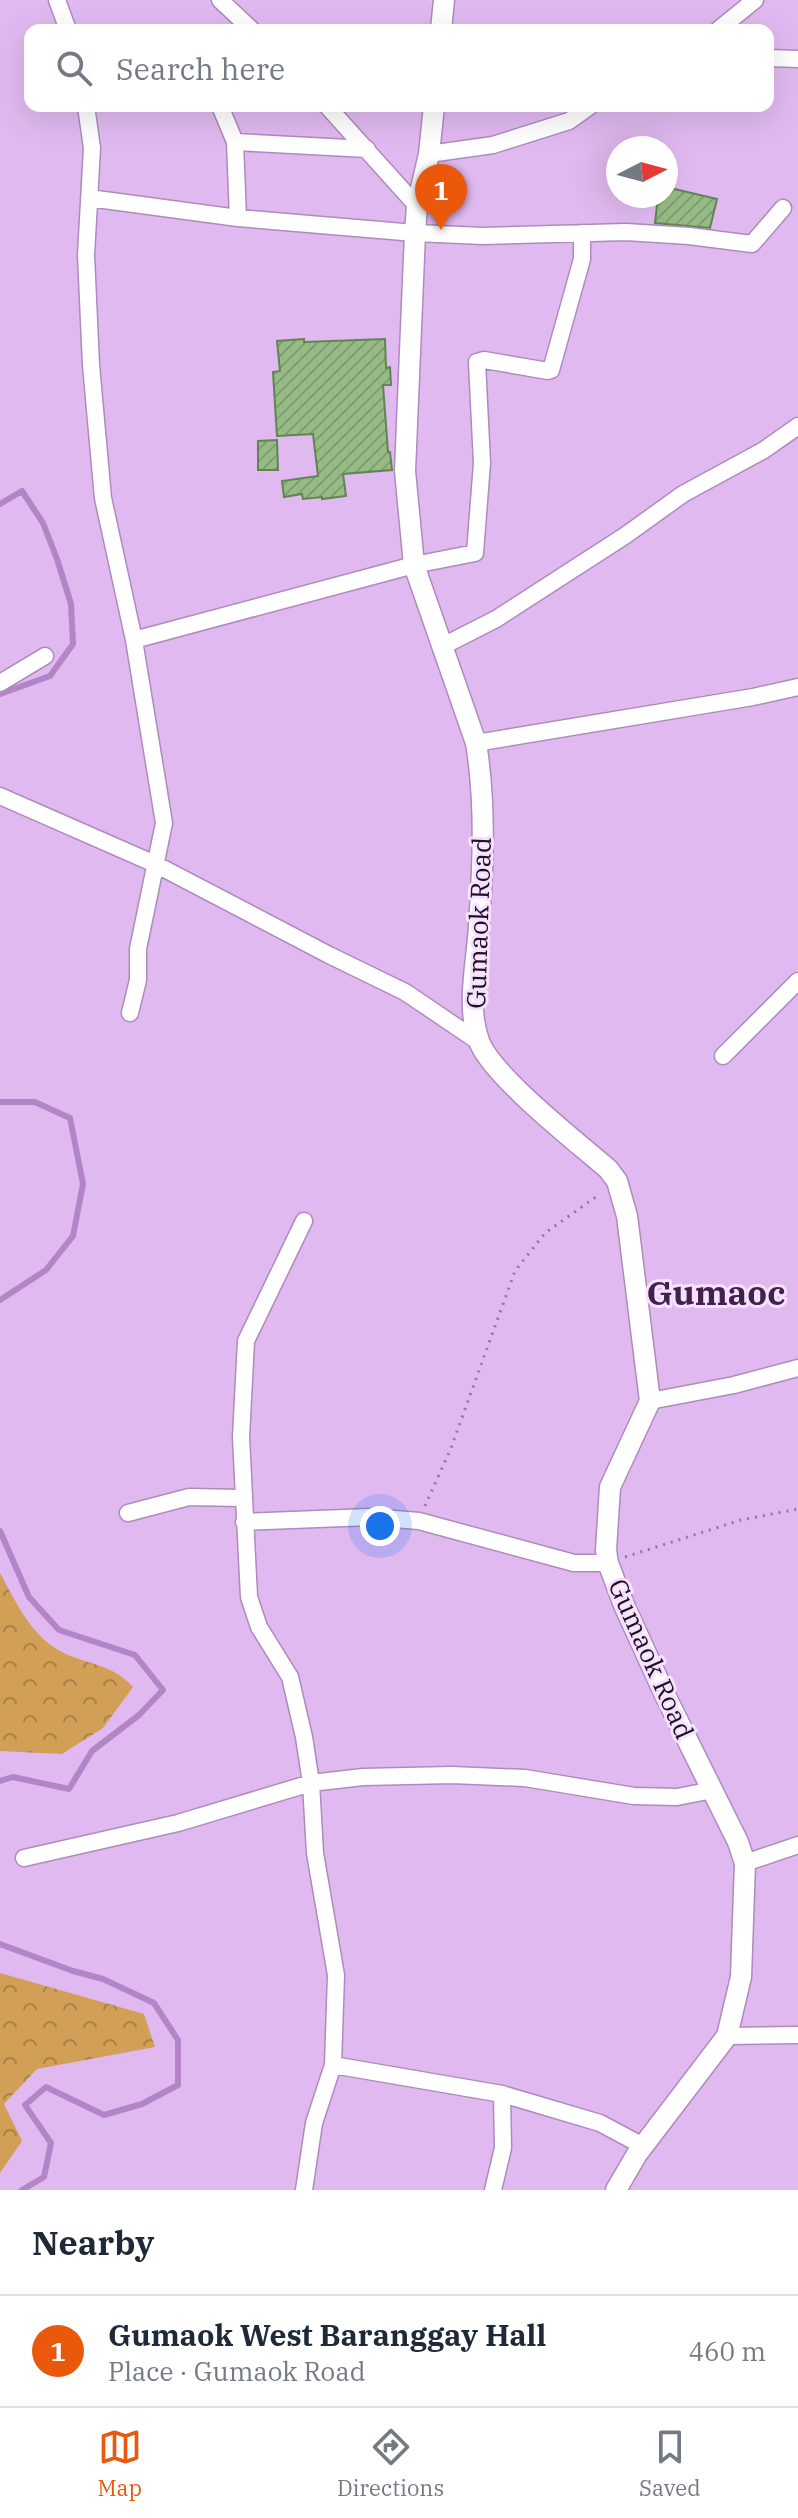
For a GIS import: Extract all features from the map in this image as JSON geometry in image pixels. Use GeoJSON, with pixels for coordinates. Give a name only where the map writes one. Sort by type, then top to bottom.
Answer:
{"type":"FeatureCollection","features":[{"type":"Feature","properties":{"kind":"street"},"geometry":{"type":"LineString","coordinates":[[57,0],[66,24]]}},
{"type":"Feature","properties":{"kind":"street"},"geometry":{"type":"LineString","coordinates":[[220,0],[246,24]]}},
{"type":"Feature","properties":{"kind":"street"},"geometry":{"type":"LineString","coordinates":[[442,24],[444,0]]}},
{"type":"Feature","properties":{"kind":"street"},"geometry":{"type":"LineString","coordinates":[[725,24],[755,0]]}},
{"type":"Feature","properties":{"kind":"street"},"geometry":{"type":"LineString","coordinates":[[774,58],[798,59]]}},
{"type":"Feature","properties":{"kind":"street"},"geometry":{"type":"LineString","coordinates":[[87,112],[92,148],[86,255],[91,365],[103,498],[134,640],[164,823],[138,949],[138,980],[130,1013]]}},
{"type":"Feature","properties":{"kind":"street"},"geometry":{"type":"LineString","coordinates":[[222,112],[235,142],[238,218]]}},
{"type":"Feature","properties":{"kind":"street"},"geometry":{"type":"LineString","coordinates":[[333,112],[417,206]]}},
{"type":"Feature","properties":{"kind":"street","name":"Gumaok Road"},"geometry":{"type":"LineString","coordinates":[[433,112],[429,154],[417,206],[405,471],[414,565],[476,743],[480,770],[484,852],[473,1005],[479,1042],[500,1073],[608,1169],[617,1181],[627,1216],[650,1401],[610,1487],[608,1563],[642,1644],[738,1842],[745,1863],[741,1977],[727,2036],[643,2146],[616,2190]]}},
{"type":"Feature","properties":{"kind":"street"},"geometry":{"type":"LineString","coordinates":[[429,154],[493,145],[569,121],[582,112]]}},
{"type":"Feature","properties":{"kind":"street"},"geometry":{"type":"LineString","coordinates":[[235,142],[367,149]]}},
{"type":"Feature","properties":{"kind":"street"},"geometry":{"type":"LineString","coordinates":[[89,198],[238,218],[415,233],[483,236],[642,233],[752,244],[783,208]]}},
{"type":"Feature","properties":{"kind":"street"},"geometry":{"type":"LineString","coordinates":[[134,640],[414,565],[475,553],[482,463],[477,362],[484,360],[551,370],[582,259],[582,233]]}},
{"type":"Feature","properties":{"kind":"street"},"geometry":{"type":"LineString","coordinates":[[441,647],[496,619],[626,535],[683,494],[764,450],[798,426]]}},
{"type":"Feature","properties":{"kind":"street"},"geometry":{"type":"LineString","coordinates":[[0,683],[45,656]]}},
{"type":"Feature","properties":{"kind":"street"},"geometry":{"type":"LineString","coordinates":[[476,743],[798,687]]}},
{"type":"Feature","properties":{"kind":"street"},"geometry":{"type":"LineString","coordinates":[[0,796],[155,864],[405,992],[479,1042]]}},
{"type":"Feature","properties":{"kind":"street"},"geometry":{"type":"LineString","coordinates":[[723,1056],[798,981]]}},
{"type":"Feature","properties":{"kind":"street"},"geometry":{"type":"LineString","coordinates":[[304,1221],[246,1341],[241,1437],[249,1597],[259,1627],[290,1677],[304,1737],[311,1783],[315,1853],[336,1975],[333,2065],[314,2123],[304,2190]]}},
{"type":"Feature","properties":{"kind":"street"},"geometry":{"type":"LineString","coordinates":[[650,1401],[734,1385],[798,1368]]}},
{"type":"Feature","properties":{"kind":"street"},"geometry":{"type":"LineString","coordinates":[[128,1513],[189,1497],[242,1498]]}},
{"type":"Feature","properties":{"kind":"street"},"geometry":{"type":"LineString","coordinates":[[244,1522],[370,1517],[419,1521],[574,1563],[608,1563]]}},
{"type":"Feature","properties":{"kind":"street"},"geometry":{"type":"LineString","coordinates":[[24,1858],[178,1823],[311,1783],[363,1777],[452,1775],[525,1778],[634,1796],[677,1797],[713,1790]]}},
{"type":"Feature","properties":{"kind":"street"},"geometry":{"type":"LineString","coordinates":[[745,1863],[798,1845]]}},
{"type":"Feature","properties":{"kind":"street"},"geometry":{"type":"LineString","coordinates":[[727,2036],[798,2035]]}},
{"type":"Feature","properties":{"kind":"street"},"geometry":{"type":"LineString","coordinates":[[333,2065],[502,2094],[600,2123],[643,2146]]}},
{"type":"Feature","properties":{"kind":"street"},"geometry":{"type":"LineString","coordinates":[[493,2190],[503,2148],[502,2094]]}},
{"type":"Feature","properties":{"kind":"path"},"geometry":{"type":"LineString","coordinates":[[419,1521],[451,1448],[515,1271],[545,1233],[617,1181]]}},
{"type":"Feature","properties":{"kind":"path"},"geometry":{"type":"LineString","coordinates":[[608,1563],[741,1520],[798,1509]]}},
{"type":"Feature","properties":{"kind":"green space"},"geometry":{"type":"Polygon","coordinates":[[[0,1573],[23,1614],[46,1641],[65,1653],[115,1672],[133,1687],[103,1728],[62,1754],[0,1751],[0,1573]]]}},
{"type":"Feature","properties":{"kind":"green space"},"geometry":{"type":"Polygon","coordinates":[[[0,1973],[144,2014],[155,2047],[37,2069],[4,2104],[22,2141],[0,2173],[0,1973]]]}},
{"type":"Feature","properties":{"kind":"building"},"geometry":{"type":"Polygon","coordinates":[[[678,190],[717,199],[710,228],[655,223],[657,208],[678,208],[678,190]]]}},
{"type":"Feature","properties":{"kind":"building"},"geometry":{"type":"Polygon","coordinates":[[[304,339],[304,342],[385,339],[386,368],[390,367],[391,385],[383,385],[392,470],[343,474],[346,496],[303,499],[302,494],[284,497],[282,481],[318,476],[313,434],[277,436],[273,372],[280,371],[277,341],[304,339]]]}},
{"type":"Feature","properties":{"kind":"building"},"geometry":{"type":"Polygon","coordinates":[[[277,440],[278,470],[258,470],[258,441],[277,440]]]}},
{"type":"Feature","properties":{"kind":"waterway"},"geometry":{"type":"LineString","coordinates":[[0,504],[22,491],[43,523],[71,604],[73,644],[50,676],[0,694]]}},
{"type":"Feature","properties":{"kind":"waterway"},"geometry":{"type":"LineString","coordinates":[[0,1102],[35,1102],[70,1118],[83,1184],[73,1236],[46,1270],[0,1300]]}},
{"type":"Feature","properties":{"kind":"waterway"},"geometry":{"type":"LineString","coordinates":[[0,1531],[29,1597],[59,1630],[135,1655],[163,1690],[139,1715],[92,1751],[69,1789],[13,1777],[0,1781]]}},
{"type":"Feature","properties":{"kind":"waterway"},"geometry":{"type":"LineString","coordinates":[[0,1944],[103,1979],[154,2003],[178,2040],[178,2085],[142,2104],[104,2115],[46,2087],[25,2105],[51,2143],[44,2177],[22,2190]]}},
{"type":"Feature","properties":{"kind":"place","name":"Gumaok West Baranggay Hall"},"geometry":{"type":"Point","coordinates":[441,230]}},
{"type":"Feature","properties":{"kind":"district","name":"Gumaoc"},"geometry":{"type":"Point","coordinates":[716,1293]}}]}
